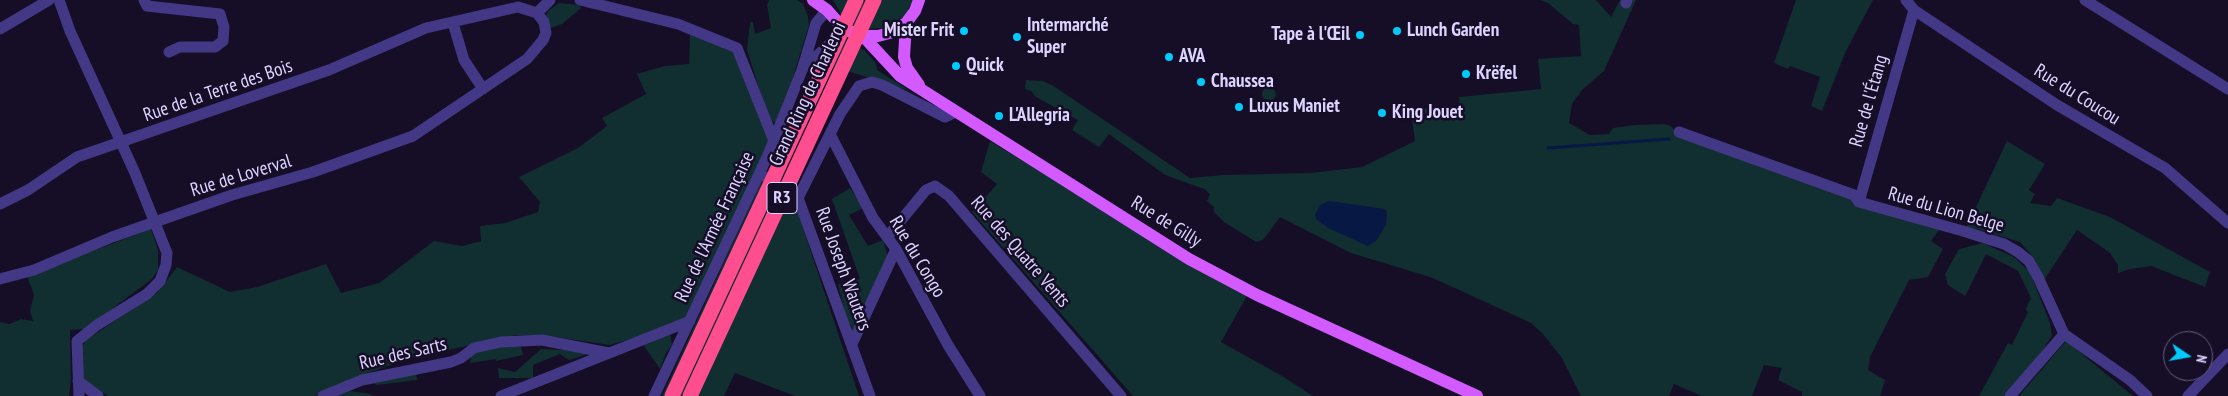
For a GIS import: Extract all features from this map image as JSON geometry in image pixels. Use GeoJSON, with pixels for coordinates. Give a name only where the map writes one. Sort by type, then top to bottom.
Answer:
{"type":"FeatureCollection","features":[{"type":"Feature","properties":{"kind":"highway","name":"Grand Ring de Charleroi"},"geometry":{"type":"LineString","coordinates":[[672,396],[856,0]]}},
{"type":"Feature","properties":{"kind":"highway","name":"Grand Ring de Charleroi"},"geometry":{"type":"LineString","coordinates":[[690,396],[874,0]]}},
{"type":"Feature","properties":{"kind":"main road"},"geometry":{"type":"LineString","coordinates":[[813,0],[825,5],[844,29],[863,36],[878,36],[893,32],[906,23],[915,11],[919,0]]}},
{"type":"Feature","properties":{"kind":"main road"},"geometry":{"type":"LineString","coordinates":[[906,23],[905,62],[907,68],[922,89]]}},
{"type":"Feature","properties":{"kind":"main road","name":"Rue de Gilly"},"geometry":{"type":"LineString","coordinates":[[863,36],[900,76],[1189,259],[1257,296],[1477,396]]}},
{"type":"Feature","properties":{"kind":"street"},"geometry":{"type":"LineString","coordinates":[[0,29],[49,0]]}},
{"type":"Feature","properties":{"kind":"street"},"geometry":{"type":"LineString","coordinates":[[59,0],[70,31],[121,143],[167,253],[166,265],[160,281],[147,294],[97,325],[77,341],[79,396]]}},
{"type":"Feature","properties":{"kind":"street"},"geometry":{"type":"LineString","coordinates":[[144,0],[147,6],[220,14],[224,26],[223,41],[215,47],[180,47],[169,52]]}},
{"type":"Feature","properties":{"kind":"street"},"geometry":{"type":"LineString","coordinates":[[516,3],[537,13],[550,0]]}},
{"type":"Feature","properties":{"kind":"street"},"geometry":{"type":"LineString","coordinates":[[580,0],[678,24],[738,48],[774,141]]}},
{"type":"Feature","properties":{"kind":"street","name":"Rue du Coucou"},"geometry":{"type":"LineString","coordinates":[[1906,0],[1914,10],[2057,105],[2165,168],[2228,223]]}},
{"type":"Feature","properties":{"kind":"street"},"geometry":{"type":"LineString","coordinates":[[2085,0],[2228,90]]}},
{"type":"Feature","properties":{"kind":"street","name":"Rue de la Terre des Bois"},"geometry":{"type":"LineString","coordinates":[[0,204],[28,190],[77,157],[329,70],[426,28],[453,23],[516,3]]}},
{"type":"Feature","properties":{"kind":"street","name":"Rue de l'Armée Française"},"geometry":{"type":"LineString","coordinates":[[654,396],[774,141],[802,70],[816,23],[825,5]]}},
{"type":"Feature","properties":{"kind":"street","name":"Rue de l'Étang"},"geometry":{"type":"LineString","coordinates":[[1859,202],[1914,10]]}},
{"type":"Feature","properties":{"kind":"street","name":"Rue de Loverval"},"geometry":{"type":"LineString","coordinates":[[0,279],[34,270],[112,237],[232,195],[313,172],[412,136],[527,59],[543,40],[546,33],[544,22],[537,13]]}},
{"type":"Feature","properties":{"kind":"street"},"geometry":{"type":"LineString","coordinates":[[453,23],[464,60],[484,89]]}},
{"type":"Feature","properties":{"kind":"street","name":"Rue de l'Armée Française"},"geometry":{"type":"LineString","coordinates":[[802,70],[844,29]]}},
{"type":"Feature","properties":{"kind":"street"},"geometry":{"type":"LineString","coordinates":[[798,198],[840,114],[859,86],[866,83],[882,85],[945,118],[956,112]]}},
{"type":"Feature","properties":{"kind":"street","name":"Rue du Lion Belge"},"geometry":{"type":"LineString","coordinates":[[1679,132],[1854,195],[1859,202],[2004,244],[2029,261],[2038,276],[2064,334]]}},
{"type":"Feature","properties":{"kind":"street","name":"Rue du Congo"},"geometry":{"type":"LineString","coordinates":[[830,134],[873,218],[896,249],[948,346],[980,396]]}},
{"type":"Feature","properties":{"kind":"street","name":"Rue Joseph Wauters"},"geometry":{"type":"LineString","coordinates":[[760,173],[798,198],[870,396]]}},
{"type":"Feature","properties":{"kind":"street","name":"Rue des Quatre Vents"},"geometry":{"type":"LineString","coordinates":[[888,236],[926,190],[935,186],[949,196],[1121,396]]}},
{"type":"Feature","properties":{"kind":"street"},"geometry":{"type":"LineString","coordinates":[[852,344],[896,249]]}},
{"type":"Feature","properties":{"kind":"street"},"geometry":{"type":"LineString","coordinates":[[501,396],[690,321]]}},
{"type":"Feature","properties":{"kind":"street"},"geometry":{"type":"LineString","coordinates":[[2010,396],[2064,334],[2130,380],[2147,396]]}},
{"type":"Feature","properties":{"kind":"street","name":"Rue des Sarts"},"geometry":{"type":"LineString","coordinates":[[323,396],[370,378],[451,362],[461,358],[474,348],[501,342],[542,340],[609,352]]}},
{"type":"Feature","properties":{"kind":"street"},"geometry":{"type":"LineString","coordinates":[[2188,396],[2228,354]]}},
{"type":"Feature","properties":{"kind":"street"},"geometry":{"type":"LineString","coordinates":[[78,381],[98,396]]}},
{"type":"Feature","properties":{"kind":"green space"},"geometry":{"type":"Polygon","coordinates":[[[769,0],[797,0],[803,4],[808,16],[809,25],[791,84],[775,123],[768,117],[747,50],[750,22],[753,22],[755,34],[771,28],[767,5],[769,0]]]}},
{"type":"Feature","properties":{"kind":"green space"},"geometry":{"type":"Polygon","coordinates":[[[833,0],[913,0],[906,14],[895,23],[882,28],[868,29],[854,24],[842,16],[833,0]]]}},
{"type":"Feature","properties":{"kind":"green space"},"geometry":{"type":"Polygon","coordinates":[[[1540,0],[1596,0],[1611,17],[1620,0],[1636,0],[1604,71],[1582,90],[1572,104],[1569,123],[1590,135],[1609,134],[1613,128],[1664,124],[1671,126],[1678,136],[1942,226],[1931,241],[1943,249],[1928,277],[1909,280],[1870,357],[1868,370],[1885,380],[1880,396],[1802,396],[1802,392],[1778,380],[1782,368],[1764,365],[1752,396],[1702,396],[1674,384],[1669,396],[1581,396],[1562,358],[1543,334],[1531,323],[1433,278],[1351,253],[1280,217],[1263,240],[1256,242],[1224,222],[1214,212],[1214,207],[1207,201],[1210,194],[1204,189],[1165,175],[1109,134],[1099,147],[1072,130],[1078,120],[1025,89],[1026,80],[1042,81],[1052,85],[1190,178],[1223,175],[1311,173],[1362,167],[1415,141],[1411,111],[1428,108],[1430,113],[1460,109],[1459,97],[1541,89],[1538,59],[1581,56],[1579,25],[1573,24],[1548,3],[1540,0]]]}},
{"type":"Feature","properties":{"kind":"green space"},"geometry":{"type":"Polygon","coordinates":[[[1796,0],[1873,0],[1846,51],[1822,111],[1811,106],[1820,77],[1790,66],[1788,69],[1774,63],[1796,0]]]}},
{"type":"Feature","properties":{"kind":"green space"},"geometry":{"type":"Polygon","coordinates":[[[559,3],[579,5],[581,8],[562,24],[551,28],[545,18],[548,11],[559,3]]]}},
{"type":"Feature","properties":{"kind":"green space"},"geometry":{"type":"Polygon","coordinates":[[[690,34],[736,53],[769,142],[688,317],[647,334],[610,345],[548,336],[516,335],[408,359],[359,376],[314,396],[108,396],[82,379],[77,355],[86,340],[157,293],[177,267],[230,292],[257,287],[326,264],[341,293],[379,283],[434,241],[462,246],[481,241],[480,226],[505,223],[538,212],[540,202],[519,177],[578,148],[607,126],[602,118],[646,94],[637,74],[665,66],[689,64],[690,34]]]}},
{"type":"Feature","properties":{"kind":"green space"},"geometry":{"type":"Polygon","coordinates":[[[842,39],[864,50],[876,63],[877,70],[910,91],[851,72],[816,65],[827,41],[842,39]]]}},
{"type":"Feature","properties":{"kind":"green space"},"geometry":{"type":"Polygon","coordinates":[[[1269,87],[1274,89],[1276,94],[1274,99],[1269,101],[1264,99],[1262,94],[1264,89],[1269,87]]]}},
{"type":"Feature","properties":{"kind":"green space"},"geometry":{"type":"Polygon","coordinates":[[[990,141],[1247,296],[1221,342],[1282,376],[1313,396],[1133,396],[972,212],[997,184],[981,172],[990,141]]]}},
{"type":"Feature","properties":{"kind":"green space"},"geometry":{"type":"Polygon","coordinates":[[[2007,141],[2045,164],[2029,190],[2035,194],[2030,203],[2051,206],[2057,198],[2110,217],[2210,272],[2205,287],[2151,266],[2118,273],[2118,265],[2110,253],[2077,230],[2044,280],[2036,261],[2020,242],[1978,229],[1966,228],[2007,141]]]}},
{"type":"Feature","properties":{"kind":"green space"},"geometry":{"type":"Polygon","coordinates":[[[762,180],[792,199],[790,204],[798,213],[859,396],[795,396],[735,373],[724,396],[662,396],[762,180]]]}},
{"type":"Feature","properties":{"kind":"green space"},"geometry":{"type":"Polygon","coordinates":[[[850,188],[863,208],[849,215],[868,246],[883,240],[888,257],[853,330],[846,317],[838,284],[860,279],[832,199],[850,188]]]}},
{"type":"Feature","properties":{"kind":"green space"},"geometry":{"type":"Polygon","coordinates":[[[151,229],[158,250],[158,270],[152,279],[85,329],[70,330],[71,379],[69,396],[0,396],[0,322],[9,324],[21,319],[33,321],[30,311],[34,295],[27,276],[151,229]]]}},
{"type":"Feature","properties":{"kind":"green space"},"geometry":{"type":"Polygon","coordinates":[[[1983,243],[2014,257],[2030,272],[2050,323],[2052,336],[2033,365],[2004,396],[1979,396],[2008,343],[2012,345],[2028,312],[2026,309],[2031,298],[2018,271],[1986,254],[1965,296],[1948,285],[1945,274],[1959,249],[1983,243]]]}},
{"type":"Feature","properties":{"kind":"green space"},"geometry":{"type":"Polygon","coordinates":[[[670,333],[672,345],[666,353],[660,369],[642,343],[670,333]]]}},
{"type":"Feature","properties":{"kind":"green space"},"geometry":{"type":"Polygon","coordinates":[[[2066,341],[2127,391],[2133,396],[2019,396],[2066,341]]]}},
{"type":"Feature","properties":{"kind":"green space"},"geometry":{"type":"Polygon","coordinates":[[[514,345],[521,347],[523,355],[496,361],[496,359],[470,363],[471,356],[479,351],[514,345]]]}},
{"type":"Feature","properties":{"kind":"green space"},"geometry":{"type":"Polygon","coordinates":[[[541,349],[586,351],[588,354],[569,360],[560,354],[533,365],[533,378],[499,378],[498,368],[515,372],[541,349]]]}},
{"type":"Feature","properties":{"kind":"green space"},"geometry":{"type":"Polygon","coordinates":[[[416,374],[417,380],[377,385],[373,383],[416,374]]]}},
{"type":"Feature","properties":{"kind":"green space"},"geometry":{"type":"Polygon","coordinates":[[[350,391],[370,394],[374,396],[337,396],[350,391]]]}},
{"type":"Feature","properties":{"kind":"water"},"geometry":{"type":"Polygon","coordinates":[[[1329,201],[1385,209],[1387,212],[1386,225],[1376,241],[1368,246],[1328,228],[1316,219],[1315,215],[1320,205],[1329,201]]]}},
{"type":"Feature","properties":{"kind":"waterway"},"geometry":{"type":"LineString","coordinates":[[1548,148],[1669,139]]}},
{"type":"Feature","properties":{"kind":"place","name":"Mister Frit"},"geometry":{"type":"Point","coordinates":[964,31]}},
{"type":"Feature","properties":{"kind":"place","name":"Lunch Garden"},"geometry":{"type":"Point","coordinates":[1397,31]}},
{"type":"Feature","properties":{"kind":"place","name":"Tape à l'Œil"},"geometry":{"type":"Point","coordinates":[1360,35]}},
{"type":"Feature","properties":{"kind":"place","name":"Intermarché Super"},"geometry":{"type":"Point","coordinates":[1017,37]}},
{"type":"Feature","properties":{"kind":"place","name":"AVA"},"geometry":{"type":"Point","coordinates":[1169,57]}},
{"type":"Feature","properties":{"kind":"place","name":"Quick"},"geometry":{"type":"Point","coordinates":[956,66]}},
{"type":"Feature","properties":{"kind":"place","name":"Krëfel"},"geometry":{"type":"Point","coordinates":[1466,74]}},
{"type":"Feature","properties":{"kind":"place","name":"Chaussea"},"geometry":{"type":"Point","coordinates":[1201,82]}},
{"type":"Feature","properties":{"kind":"place","name":"Luxus Maniet"},"geometry":{"type":"Point","coordinates":[1239,107]}},
{"type":"Feature","properties":{"kind":"place","name":"King Jouet"},"geometry":{"type":"Point","coordinates":[1382,113]}},
{"type":"Feature","properties":{"kind":"place","name":"L'Allegria"},"geometry":{"type":"Point","coordinates":[999,116]}}]}
